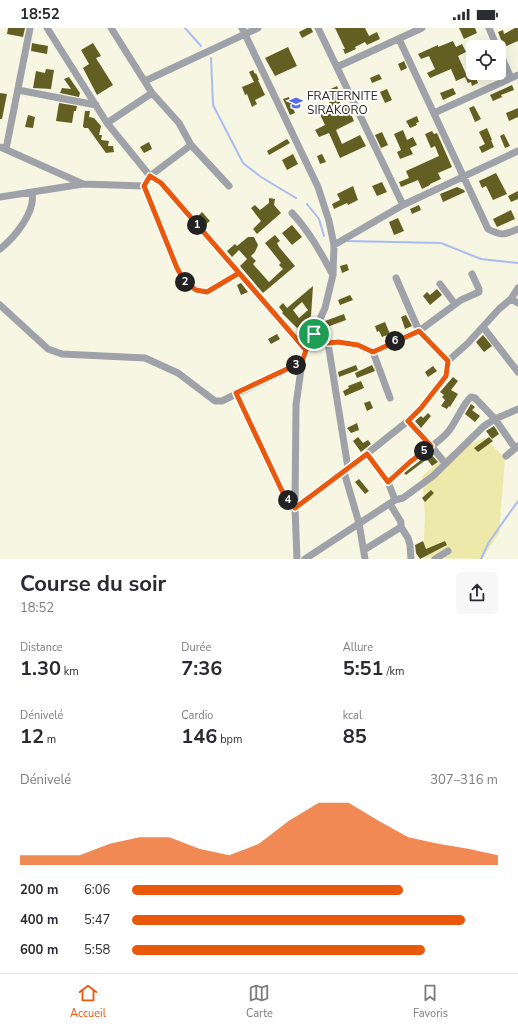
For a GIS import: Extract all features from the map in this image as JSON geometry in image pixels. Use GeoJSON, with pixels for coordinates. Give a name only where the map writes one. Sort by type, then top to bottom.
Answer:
{"type":"FeatureCollection","features":[{"type":"Feature","properties":{"kind":"street"},"geometry":{"type":"LineString","coordinates":[[30,28],[18,90],[3,148],[83,184]]}},
{"type":"Feature","properties":{"kind":"street"},"geometry":{"type":"LineString","coordinates":[[47,28],[107,123],[150,176],[161,183],[306,350]]}},
{"type":"Feature","properties":{"kind":"street"},"geometry":{"type":"LineString","coordinates":[[111,28],[152,93],[186,132],[192,145],[228,186]]}},
{"type":"Feature","properties":{"kind":"street"},"geometry":{"type":"LineString","coordinates":[[145,81],[243,31],[258,28]]}},
{"type":"Feature","properties":{"kind":"street"},"geometry":{"type":"LineString","coordinates":[[318,28],[403,205]]}},
{"type":"Feature","properties":{"kind":"street"},"geometry":{"type":"LineString","coordinates":[[337,67],[422,28]]}},
{"type":"Feature","properties":{"kind":"street"},"geometry":{"type":"LineString","coordinates":[[489,28],[494,40]]}},
{"type":"Feature","properties":{"kind":"street"},"geometry":{"type":"LineString","coordinates":[[243,31],[318,187],[329,221],[334,245],[333,275],[325,308],[302,362],[296,405],[296,559]]}},
{"type":"Feature","properties":{"kind":"street"},"geometry":{"type":"LineString","coordinates":[[399,39],[488,229],[498,234],[518,229]]}},
{"type":"Feature","properties":{"kind":"street"},"geometry":{"type":"LineString","coordinates":[[434,112],[515,76],[506,62]]}},
{"type":"Feature","properties":{"kind":"street"},"geometry":{"type":"LineString","coordinates":[[18,90],[96,105]]}},
{"type":"Feature","properties":{"kind":"street"},"geometry":{"type":"LineString","coordinates":[[107,123],[152,93]]}},
{"type":"Feature","properties":{"kind":"street"},"geometry":{"type":"LineString","coordinates":[[144,186],[150,176],[192,145]]}},
{"type":"Feature","properties":{"kind":"street"},"geometry":{"type":"LineString","coordinates":[[334,245],[403,205],[518,151]]}},
{"type":"Feature","properties":{"kind":"street"},"geometry":{"type":"LineString","coordinates":[[0,197],[83,184],[144,186]]}},
{"type":"Feature","properties":{"kind":"street"},"geometry":{"type":"LineString","coordinates":[[144,186],[177,268],[185,282],[196,290],[207,292],[239,273]]}},
{"type":"Feature","properties":{"kind":"street"},"geometry":{"type":"LineString","coordinates":[[0,249],[9,242],[28,216],[33,198],[32,193]]}},
{"type":"Feature","properties":{"kind":"street"},"geometry":{"type":"LineString","coordinates":[[292,213],[300,221],[317,246],[333,275]]}},
{"type":"Feature","properties":{"kind":"street"},"geometry":{"type":"LineString","coordinates":[[373,352],[419,331],[461,300],[479,292],[472,274]]}},
{"type":"Feature","properties":{"kind":"street"},"geometry":{"type":"LineString","coordinates":[[396,278],[419,331],[448,361]]}},
{"type":"Feature","properties":{"kind":"street"},"geometry":{"type":"LineString","coordinates":[[440,284],[455,304]]}},
{"type":"Feature","properties":{"kind":"street"},"geometry":{"type":"LineString","coordinates":[[295,508],[408,421],[421,408],[446,376],[448,361],[499,309],[515,301],[518,288]]}},
{"type":"Feature","properties":{"kind":"street"},"geometry":{"type":"LineString","coordinates":[[0,306],[48,349],[62,354],[145,358],[178,373],[215,401],[222,401],[302,362]]}},
{"type":"Feature","properties":{"kind":"street"},"geometry":{"type":"LineString","coordinates":[[483,327],[518,372]]}},
{"type":"Feature","properties":{"kind":"street"},"geometry":{"type":"LineString","coordinates":[[314,334],[328,343],[338,342],[358,345],[373,352],[390,398]]}},
{"type":"Feature","properties":{"kind":"street"},"geometry":{"type":"LineString","coordinates":[[328,343],[346,470],[359,523],[365,559]]}},
{"type":"Feature","properties":{"kind":"street"},"geometry":{"type":"LineString","coordinates":[[236,393],[283,493],[295,508]]}},
{"type":"Feature","properties":{"kind":"street"},"geometry":{"type":"LineString","coordinates":[[388,482],[410,462],[447,433],[458,419],[467,400],[472,397],[475,398],[496,419],[516,447],[506,456]]}},
{"type":"Feature","properties":{"kind":"street"},"geometry":{"type":"LineString","coordinates":[[305,559],[392,502],[403,498],[433,476],[484,426],[518,408]]}},
{"type":"Feature","properties":{"kind":"street"},"geometry":{"type":"LineString","coordinates":[[408,421],[445,463]]}},
{"type":"Feature","properties":{"kind":"street"},"geometry":{"type":"LineString","coordinates":[[367,454],[388,482],[392,502],[401,522],[401,527],[408,538],[411,559]]}},
{"type":"Feature","properties":{"kind":"street"},"geometry":{"type":"LineString","coordinates":[[364,550],[401,527]]}},
{"type":"Feature","properties":{"kind":"street"},"geometry":{"type":"LineString","coordinates":[[435,559],[448,551]]}},
{"type":"Feature","properties":{"kind":"shaded area"},"geometry":{"type":"Polygon","coordinates":[[[484,438],[505,458],[499,533],[482,559],[423,558],[425,515],[422,476],[452,452],[484,438]]]}},
{"type":"Feature","properties":{"kind":"building"},"geometry":{"type":"Polygon","coordinates":[[[8,28],[25,28],[23,37],[7,34],[8,28]]]}},
{"type":"Feature","properties":{"kind":"building"},"geometry":{"type":"Polygon","coordinates":[[[307,28],[311,28],[313,32],[302,38],[299,32],[307,28]]]}},
{"type":"Feature","properties":{"kind":"building"},"geometry":{"type":"Polygon","coordinates":[[[335,28],[365,28],[369,36],[377,32],[380,39],[367,45],[365,42],[355,47],[356,49],[345,54],[343,49],[345,49],[335,28]]]}},
{"type":"Feature","properties":{"kind":"building"},"geometry":{"type":"Polygon","coordinates":[[[459,28],[475,28],[477,33],[464,39],[459,28]]]}},
{"type":"Feature","properties":{"kind":"building"},"geometry":{"type":"Polygon","coordinates":[[[518,28],[518,41],[506,46],[506,40],[501,40],[498,32],[503,30],[504,34],[518,28]]]}},
{"type":"Feature","properties":{"kind":"building"},"geometry":{"type":"Polygon","coordinates":[[[453,41],[456,47],[462,44],[466,52],[458,56],[466,74],[466,79],[465,77],[456,81],[451,69],[430,78],[427,73],[435,69],[429,56],[421,59],[418,54],[438,45],[438,47],[453,41]]]}},
{"type":"Feature","properties":{"kind":"building"},"geometry":{"type":"Polygon","coordinates":[[[32,43],[48,46],[47,54],[31,51],[32,43]]]}},
{"type":"Feature","properties":{"kind":"building"},"geometry":{"type":"Polygon","coordinates":[[[93,43],[101,56],[96,58],[113,85],[97,95],[83,68],[89,64],[81,50],[93,43]]]}},
{"type":"Feature","properties":{"kind":"building"},"geometry":{"type":"Polygon","coordinates":[[[288,47],[297,66],[275,76],[265,58],[288,47]]]}},
{"type":"Feature","properties":{"kind":"building"},"geometry":{"type":"Polygon","coordinates":[[[404,61],[407,68],[401,71],[398,64],[404,61]]]}},
{"type":"Feature","properties":{"kind":"building"},"geometry":{"type":"Polygon","coordinates":[[[46,69],[54,70],[51,89],[33,88],[36,71],[45,73],[46,69]]]}},
{"type":"Feature","properties":{"kind":"building"},"geometry":{"type":"Polygon","coordinates":[[[253,70],[255,74],[256,73],[265,95],[255,100],[257,104],[252,107],[247,94],[245,95],[242,87],[254,82],[249,72],[253,70]]]}},
{"type":"Feature","properties":{"kind":"building"},"geometry":{"type":"Polygon","coordinates":[[[379,74],[382,79],[372,83],[370,78],[379,74]]]}},
{"type":"Feature","properties":{"kind":"building"},"geometry":{"type":"Polygon","coordinates":[[[69,77],[80,93],[79,97],[60,93],[62,88],[71,89],[64,79],[69,77]]]}},
{"type":"Feature","properties":{"kind":"building"},"geometry":{"type":"Polygon","coordinates":[[[466,80],[477,80],[478,83],[472,86],[471,82],[468,83],[466,80]]]}},
{"type":"Feature","properties":{"kind":"building"},"geometry":{"type":"Polygon","coordinates":[[[512,85],[514,90],[501,95],[502,97],[493,101],[490,95],[512,85]]]}},
{"type":"Feature","properties":{"kind":"building"},"geometry":{"type":"Polygon","coordinates":[[[337,86],[341,96],[338,98],[343,109],[348,107],[354,121],[336,130],[342,144],[360,135],[366,146],[340,158],[329,133],[319,137],[315,130],[325,125],[318,110],[330,104],[324,92],[337,86]]]}},
{"type":"Feature","properties":{"kind":"building"},"geometry":{"type":"Polygon","coordinates":[[[453,88],[456,94],[443,100],[440,93],[453,88]]]}},
{"type":"Feature","properties":{"kind":"building"},"geometry":{"type":"Polygon","coordinates":[[[387,89],[392,100],[385,103],[380,92],[387,89]]]}},
{"type":"Feature","properties":{"kind":"building"},"geometry":{"type":"Polygon","coordinates":[[[0,93],[7,94],[2,119],[0,119],[0,93]]]}},
{"type":"Feature","properties":{"kind":"building"},"geometry":{"type":"Polygon","coordinates":[[[289,97],[295,113],[290,115],[283,99],[289,97]]]}},
{"type":"Feature","properties":{"kind":"building"},"geometry":{"type":"Polygon","coordinates":[[[59,103],[77,106],[76,111],[74,111],[72,123],[56,121],[59,103]]]}},
{"type":"Feature","properties":{"kind":"building"},"geometry":{"type":"Polygon","coordinates":[[[474,106],[481,119],[475,122],[469,108],[474,106]]]}},
{"type":"Feature","properties":{"kind":"building"},"geometry":{"type":"Polygon","coordinates":[[[518,108],[518,117],[509,121],[506,113],[518,108]]]}},
{"type":"Feature","properties":{"kind":"building"},"geometry":{"type":"Polygon","coordinates":[[[85,111],[90,111],[89,117],[94,118],[101,126],[99,135],[102,135],[101,140],[109,141],[108,146],[113,146],[114,152],[106,153],[88,128],[84,128],[85,111]]]}},
{"type":"Feature","properties":{"kind":"building"},"geometry":{"type":"Polygon","coordinates":[[[28,115],[35,117],[33,128],[25,127],[28,115]]]}},
{"type":"Feature","properties":{"kind":"building"},"geometry":{"type":"Polygon","coordinates":[[[417,116],[419,122],[416,123],[417,125],[410,128],[406,121],[417,116]]]}},
{"type":"Feature","properties":{"kind":"building"},"geometry":{"type":"Polygon","coordinates":[[[487,128],[494,147],[482,153],[479,147],[485,144],[479,132],[487,128]]]}},
{"type":"Feature","properties":{"kind":"building"},"geometry":{"type":"Polygon","coordinates":[[[403,130],[407,140],[413,137],[417,145],[410,148],[413,154],[400,159],[397,152],[401,150],[394,134],[403,130]]]}},
{"type":"Feature","properties":{"kind":"building"},"geometry":{"type":"Polygon","coordinates":[[[432,131],[434,134],[437,133],[452,167],[438,173],[441,179],[422,189],[418,180],[401,187],[399,182],[409,178],[406,171],[439,156],[435,146],[431,148],[425,134],[432,131]]]}},
{"type":"Feature","properties":{"kind":"building"},"geometry":{"type":"Polygon","coordinates":[[[382,132],[388,145],[381,148],[375,135],[382,132]]]}},
{"type":"Feature","properties":{"kind":"building"},"geometry":{"type":"Polygon","coordinates":[[[504,134],[510,146],[505,148],[500,136],[504,134]]]}},
{"type":"Feature","properties":{"kind":"building"},"geometry":{"type":"Polygon","coordinates":[[[287,139],[290,143],[269,155],[267,151],[287,139]]]}},
{"type":"Feature","properties":{"kind":"building"},"geometry":{"type":"Polygon","coordinates":[[[149,142],[152,149],[144,153],[140,147],[149,142]]]}},
{"type":"Feature","properties":{"kind":"building"},"geometry":{"type":"Polygon","coordinates":[[[293,154],[298,164],[287,170],[282,160],[293,154]]]}},
{"type":"Feature","properties":{"kind":"building"},"geometry":{"type":"Polygon","coordinates":[[[322,154],[326,162],[320,164],[317,156],[322,154]]]}},
{"type":"Feature","properties":{"kind":"building"},"geometry":{"type":"Polygon","coordinates":[[[496,173],[507,194],[493,200],[486,186],[482,188],[479,181],[496,173]]]}},
{"type":"Feature","properties":{"kind":"building"},"geometry":{"type":"Polygon","coordinates":[[[382,182],[387,192],[377,196],[372,186],[382,182]]]}},
{"type":"Feature","properties":{"kind":"building"},"geometry":{"type":"Polygon","coordinates":[[[353,186],[358,200],[334,209],[332,204],[340,200],[337,194],[353,186]]]}},
{"type":"Feature","properties":{"kind":"building"},"geometry":{"type":"Polygon","coordinates":[[[457,187],[465,192],[443,202],[440,194],[457,187]]]}},
{"type":"Feature","properties":{"kind":"building"},"geometry":{"type":"Polygon","coordinates":[[[518,191],[518,199],[511,202],[508,196],[518,191]]]}},
{"type":"Feature","properties":{"kind":"building"},"geometry":{"type":"Polygon","coordinates":[[[269,198],[275,199],[274,205],[281,213],[257,234],[253,229],[261,221],[251,208],[255,205],[260,210],[269,203],[269,198]]]}},
{"type":"Feature","properties":{"kind":"building"},"geometry":{"type":"Polygon","coordinates":[[[419,205],[421,210],[412,214],[410,209],[419,205]]]}},
{"type":"Feature","properties":{"kind":"building"},"geometry":{"type":"Polygon","coordinates":[[[511,210],[515,219],[497,227],[493,219],[511,210]]]}},
{"type":"Feature","properties":{"kind":"building"},"geometry":{"type":"Polygon","coordinates":[[[202,212],[210,221],[205,225],[197,217],[202,212]]]}},
{"type":"Feature","properties":{"kind":"building"},"geometry":{"type":"Polygon","coordinates":[[[398,218],[404,231],[394,235],[389,222],[398,218]]]}},
{"type":"Feature","properties":{"kind":"building"},"geometry":{"type":"Polygon","coordinates":[[[292,225],[302,237],[292,245],[282,233],[292,225]]]}},
{"type":"Feature","properties":{"kind":"building"},"geometry":{"type":"Polygon","coordinates":[[[275,235],[280,241],[277,243],[279,247],[295,266],[263,293],[240,266],[247,259],[239,250],[232,257],[227,251],[235,244],[237,246],[248,237],[254,237],[258,245],[255,252],[251,256],[256,261],[253,264],[269,282],[283,269],[279,265],[281,263],[265,243],[275,235]]]}},
{"type":"Feature","properties":{"kind":"building"},"geometry":{"type":"Polygon","coordinates":[[[347,264],[349,270],[342,273],[340,266],[347,264]]]}},
{"type":"Feature","properties":{"kind":"building"},"geometry":{"type":"Polygon","coordinates":[[[241,283],[248,292],[241,295],[237,285],[241,283]]]}},
{"type":"Feature","properties":{"kind":"building"},"geometry":{"type":"Polygon","coordinates":[[[313,286],[311,316],[297,328],[282,313],[283,312],[279,307],[283,303],[287,308],[313,286]],[[302,302],[293,310],[299,318],[308,310],[302,302]]]}},
{"type":"Feature","properties":{"kind":"building"},"geometry":{"type":"Polygon","coordinates":[[[437,289],[442,295],[430,305],[423,296],[427,292],[430,295],[437,289]]]}},
{"type":"Feature","properties":{"kind":"building"},"geometry":{"type":"Polygon","coordinates":[[[350,295],[353,300],[340,305],[338,300],[350,295]]]}},
{"type":"Feature","properties":{"kind":"building"},"geometry":{"type":"Polygon","coordinates":[[[344,314],[346,320],[327,327],[325,321],[344,314]]]}},
{"type":"Feature","properties":{"kind":"building"},"geometry":{"type":"Polygon","coordinates":[[[406,315],[412,326],[405,329],[401,317],[406,315]]]}},
{"type":"Feature","properties":{"kind":"building"},"geometry":{"type":"Polygon","coordinates":[[[385,322],[390,334],[382,337],[379,331],[377,332],[375,326],[385,322]]]}},
{"type":"Feature","properties":{"kind":"building"},"geometry":{"type":"Polygon","coordinates":[[[277,334],[280,339],[271,344],[268,339],[277,334]]]}},
{"type":"Feature","properties":{"kind":"building"},"geometry":{"type":"Polygon","coordinates":[[[483,335],[492,346],[484,352],[476,342],[483,335]]]}},
{"type":"Feature","properties":{"kind":"building"},"geometry":{"type":"Polygon","coordinates":[[[356,365],[358,370],[339,377],[338,372],[356,365]]]}},
{"type":"Feature","properties":{"kind":"building"},"geometry":{"type":"Polygon","coordinates":[[[372,365],[375,371],[357,378],[355,373],[372,365]]]}},
{"type":"Feature","properties":{"kind":"building"},"geometry":{"type":"Polygon","coordinates":[[[433,366],[437,371],[428,377],[425,372],[433,366]]]}},
{"type":"Feature","properties":{"kind":"building"},"geometry":{"type":"Polygon","coordinates":[[[453,377],[458,381],[451,390],[458,394],[450,407],[449,406],[447,409],[441,406],[445,400],[442,397],[444,395],[440,392],[453,377]]]}},
{"type":"Feature","properties":{"kind":"building"},"geometry":{"type":"Polygon","coordinates":[[[361,381],[364,388],[345,396],[343,391],[349,388],[348,386],[361,381]]]}},
{"type":"Feature","properties":{"kind":"building"},"geometry":{"type":"Polygon","coordinates":[[[370,401],[373,408],[367,411],[364,403],[370,401]]]}},
{"type":"Feature","properties":{"kind":"building"},"geometry":{"type":"Polygon","coordinates":[[[471,404],[475,407],[472,410],[480,416],[475,422],[465,414],[471,404]]]}},
{"type":"Feature","properties":{"kind":"building"},"geometry":{"type":"Polygon","coordinates":[[[428,413],[431,416],[421,428],[415,421],[421,416],[423,418],[428,413]]]}},
{"type":"Feature","properties":{"kind":"building"},"geometry":{"type":"Polygon","coordinates":[[[357,423],[359,430],[351,433],[347,428],[357,423]]]}},
{"type":"Feature","properties":{"kind":"building"},"geometry":{"type":"Polygon","coordinates":[[[494,426],[499,434],[492,439],[486,431],[494,426]]]}},
{"type":"Feature","properties":{"kind":"building"},"geometry":{"type":"Polygon","coordinates":[[[358,437],[363,443],[368,440],[371,444],[361,452],[353,441],[358,437]]]}},
{"type":"Feature","properties":{"kind":"building"},"geometry":{"type":"Polygon","coordinates":[[[489,437],[493,441],[478,452],[474,448],[489,437]]]}},
{"type":"Feature","properties":{"kind":"building"},"geometry":{"type":"Polygon","coordinates":[[[430,453],[438,462],[432,466],[427,459],[406,475],[404,473],[430,453]]]}},
{"type":"Feature","properties":{"kind":"building"},"geometry":{"type":"Polygon","coordinates":[[[359,479],[369,491],[365,494],[355,482],[359,479]]]}},
{"type":"Feature","properties":{"kind":"building"},"geometry":{"type":"Polygon","coordinates":[[[431,490],[434,493],[425,502],[422,498],[431,490]]]}},
{"type":"Feature","properties":{"kind":"building"},"geometry":{"type":"Polygon","coordinates":[[[423,541],[426,549],[445,541],[447,545],[420,559],[416,553],[415,545],[423,541]]]}},
{"type":"Feature","properties":{"kind":"waterway"},"geometry":{"type":"LineString","coordinates":[[185,28],[201,46]]}},
{"type":"Feature","properties":{"kind":"waterway"},"geometry":{"type":"LineString","coordinates":[[211,58],[213,105],[243,163],[261,177],[296,198]]}},
{"type":"Feature","properties":{"kind":"waterway"},"geometry":{"type":"LineString","coordinates":[[307,204],[319,219],[324,236]]}},
{"type":"Feature","properties":{"kind":"waterway"},"geometry":{"type":"LineString","coordinates":[[346,241],[441,243],[481,259],[518,263]]}},
{"type":"Feature","properties":{"kind":"waterway"},"geometry":{"type":"LineString","coordinates":[[481,559],[489,542],[518,501]]}},
{"type":"Feature","properties":{"kind":"place","name":"FRATERNITE SIRAKORO"},"geometry":{"type":"Point","coordinates":[296,103]}},
{"type":"Feature","properties":{"kind":"route"},"geometry":{"type":"LineString","coordinates":[[314,334],[306,350],[161,183],[150,176],[144,186],[177,268],[185,282],[196,290],[207,292],[239,273],[306,350],[302,362],[236,393],[283,493],[295,508],[367,454],[388,482],[410,462],[431,446],[408,421],[421,408],[446,376],[448,361],[419,331],[373,352],[358,345],[338,342],[328,343],[314,334]]}}]}
